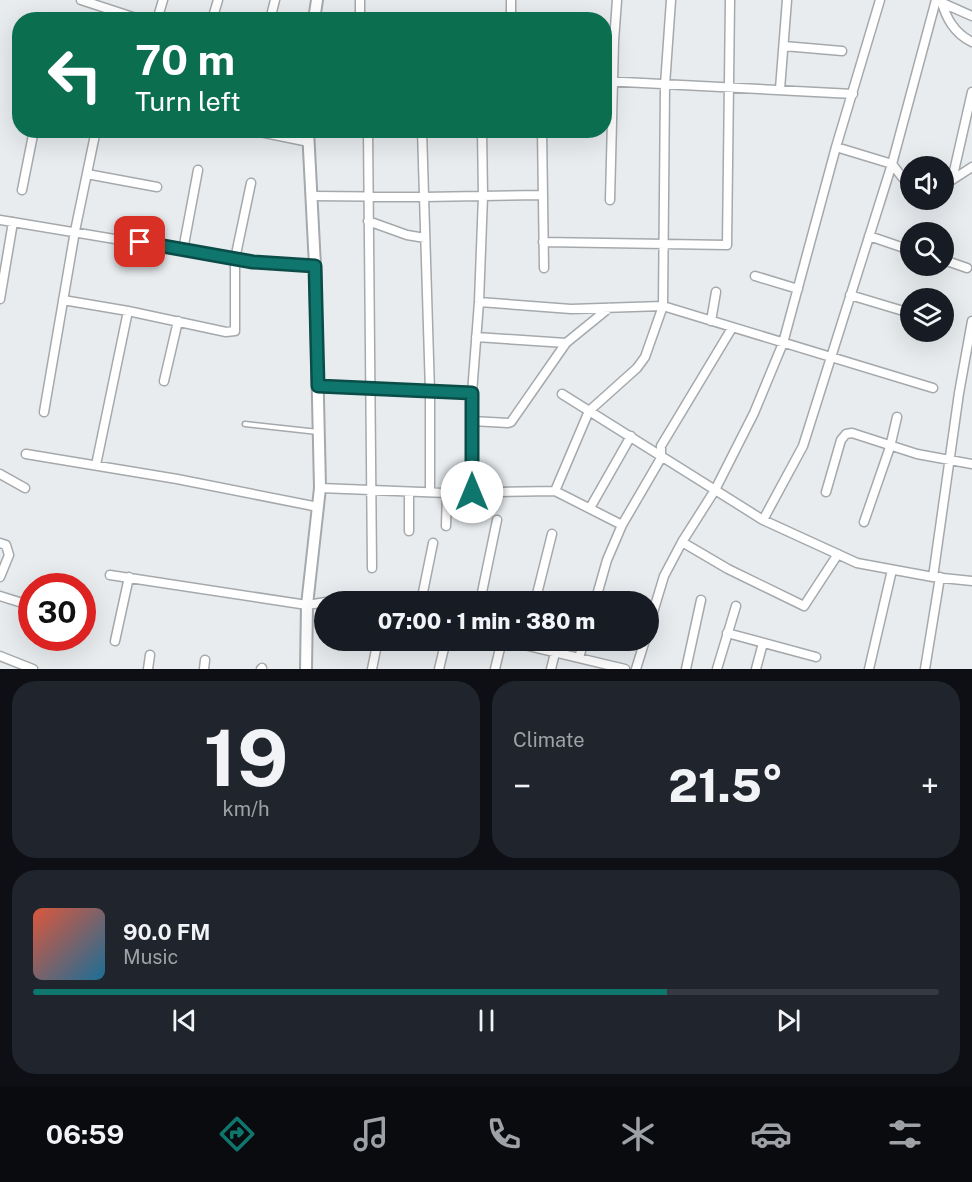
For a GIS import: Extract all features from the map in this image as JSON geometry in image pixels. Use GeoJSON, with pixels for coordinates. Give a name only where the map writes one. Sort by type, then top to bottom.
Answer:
{"type":"FeatureCollection","features":[{"type":"Feature","properties":{"kind":"street"},"geometry":{"type":"LineString","coordinates":[[81,0],[105,3],[125,12]]}},
{"type":"Feature","properties":{"kind":"street"},"geometry":{"type":"LineString","coordinates":[[612,26],[617,0]]}},
{"type":"Feature","properties":{"kind":"street"},"geometry":{"type":"LineString","coordinates":[[555,491],[589,411],[637,368],[645,357],[663,306],[665,85],[671,0]]}},
{"type":"Feature","properties":{"kind":"street"},"geometry":{"type":"LineString","coordinates":[[543,242],[727,245],[730,0]]}},
{"type":"Feature","properties":{"kind":"street"},"geometry":{"type":"LineString","coordinates":[[780,89],[787,0]]}},
{"type":"Feature","properties":{"kind":"street"},"geometry":{"type":"LineString","coordinates":[[659,593],[664,576],[682,542],[716,490],[754,413],[783,343],[880,0]]}},
{"type":"Feature","properties":{"kind":"street"},"geometry":{"type":"LineString","coordinates":[[938,0],[972,16]]}},
{"type":"Feature","properties":{"kind":"street"},"geometry":{"type":"LineString","coordinates":[[938,0],[951,25],[972,42]]}},
{"type":"Feature","properties":{"kind":"street"},"geometry":{"type":"LineString","coordinates":[[763,520],[803,446],[892,164],[938,0]]}},
{"type":"Feature","properties":{"kind":"street"},"geometry":{"type":"LineString","coordinates":[[783,46],[842,51]]}},
{"type":"Feature","properties":{"kind":"street"},"geometry":{"type":"LineString","coordinates":[[610,200],[614,81],[612,65]]}},
{"type":"Feature","properties":{"kind":"street"},"geometry":{"type":"LineString","coordinates":[[614,81],[853,94]]}},
{"type":"Feature","properties":{"kind":"street"},"geometry":{"type":"LineString","coordinates":[[954,160],[972,92]]}},
{"type":"Feature","properties":{"kind":"street"},"geometry":{"type":"LineString","coordinates":[[22,190],[32,138]]}},
{"type":"Feature","properties":{"kind":"street"},"geometry":{"type":"LineString","coordinates":[[44,412],[75,231],[94,138]]}},
{"type":"Feature","properties":{"kind":"street"},"geometry":{"type":"LineString","coordinates":[[306,669],[307,605],[320,488],[315,266],[308,138]]}},
{"type":"Feature","properties":{"kind":"street"},"geometry":{"type":"LineString","coordinates":[[368,138],[372,568]]}},
{"type":"Feature","properties":{"kind":"street"},"geometry":{"type":"LineString","coordinates":[[422,138],[430,392],[430,492]]}},
{"type":"Feature","properties":{"kind":"street"},"geometry":{"type":"LineString","coordinates":[[472,492],[472,393],[483,196],[482,138]]}},
{"type":"Feature","properties":{"kind":"street"},"geometry":{"type":"LineString","coordinates":[[542,138],[544,268]]}},
{"type":"Feature","properties":{"kind":"street"},"geometry":{"type":"LineString","coordinates":[[837,147],[892,164],[900,174]]}},
{"type":"Feature","properties":{"kind":"street"},"geometry":{"type":"LineString","coordinates":[[954,178],[972,167]]}},
{"type":"Feature","properties":{"kind":"street"},"geometry":{"type":"LineString","coordinates":[[183,250],[198,170]]}},
{"type":"Feature","properties":{"kind":"street"},"geometry":{"type":"LineString","coordinates":[[87,174],[157,187]]}},
{"type":"Feature","properties":{"kind":"street"},"geometry":{"type":"LineString","coordinates":[[63,300],[226,332],[235,331],[235,259],[252,183]]}},
{"type":"Feature","properties":{"kind":"street"},"geometry":{"type":"LineString","coordinates":[[312,196],[542,195]]}},
{"type":"Feature","properties":{"kind":"street"},"geometry":{"type":"LineString","coordinates":[[0,220],[235,259],[315,266]]}},
{"type":"Feature","properties":{"kind":"street"},"geometry":{"type":"LineString","coordinates":[[368,221],[407,235],[425,238]]}},
{"type":"Feature","properties":{"kind":"street"},"geometry":{"type":"LineString","coordinates":[[0,299],[14,222]]}},
{"type":"Feature","properties":{"kind":"street"},"geometry":{"type":"LineString","coordinates":[[869,236],[900,247]]}},
{"type":"Feature","properties":{"kind":"street"},"geometry":{"type":"LineString","coordinates":[[954,263],[967,268]]}},
{"type":"Feature","properties":{"kind":"street"},"geometry":{"type":"LineString","coordinates":[[755,276],[798,289]]}},
{"type":"Feature","properties":{"kind":"street"},"geometry":{"type":"LineString","coordinates":[[711,321],[716,292]]}},
{"type":"Feature","properties":{"kind":"street"},"geometry":{"type":"LineString","coordinates":[[850,295],[900,310]]}},
{"type":"Feature","properties":{"kind":"street"},"geometry":{"type":"LineString","coordinates":[[478,302],[571,309],[663,306],[933,388]]}},
{"type":"Feature","properties":{"kind":"street"},"geometry":{"type":"LineString","coordinates":[[472,421],[511,422],[566,342],[609,308]]}},
{"type":"Feature","properties":{"kind":"street"},"geometry":{"type":"LineString","coordinates":[[96,465],[128,311]]}},
{"type":"Feature","properties":{"kind":"street"},"geometry":{"type":"LineString","coordinates":[[165,381],[178,321]]}},
{"type":"Feature","properties":{"kind":"street"},"geometry":{"type":"LineString","coordinates":[[925,669],[949,461],[972,321]]}},
{"type":"Feature","properties":{"kind":"street"},"geometry":{"type":"LineString","coordinates":[[598,591],[607,560],[622,525],[661,458],[661,446],[732,328]]}},
{"type":"Feature","properties":{"kind":"street"},"geometry":{"type":"LineString","coordinates":[[476,338],[566,342]]}},
{"type":"Feature","properties":{"kind":"street"},"geometry":{"type":"LineString","coordinates":[[318,386],[472,393]]}},
{"type":"Feature","properties":{"kind":"street"},"geometry":{"type":"LineString","coordinates":[[562,393],[631,436],[661,458],[763,520],[857,563],[972,581]]}},
{"type":"Feature","properties":{"kind":"street"},"geometry":{"type":"LineString","coordinates":[[864,522],[890,447],[897,417]]}},
{"type":"Feature","properties":{"kind":"street"},"geometry":{"type":"LineString","coordinates":[[826,492],[841,440],[846,434],[890,447],[972,464]]}},
{"type":"Feature","properties":{"kind":"street"},"geometry":{"type":"LineString","coordinates":[[590,508],[631,436]]}},
{"type":"Feature","properties":{"kind":"street"},"geometry":{"type":"LineString","coordinates":[[26,454],[318,507]]}},
{"type":"Feature","properties":{"kind":"street"},"geometry":{"type":"LineString","coordinates":[[0,474],[25,488]]}},
{"type":"Feature","properties":{"kind":"street"},"geometry":{"type":"LineString","coordinates":[[320,488],[447,493],[555,491],[622,525]]}},
{"type":"Feature","properties":{"kind":"street"},"geometry":{"type":"LineString","coordinates":[[409,492],[410,531]]}},
{"type":"Feature","properties":{"kind":"street"},"geometry":{"type":"LineString","coordinates":[[446,526],[447,493]]}},
{"type":"Feature","properties":{"kind":"street"},"geometry":{"type":"LineString","coordinates":[[482,591],[497,520]]}},
{"type":"Feature","properties":{"kind":"street"},"geometry":{"type":"LineString","coordinates":[[538,591],[552,534]]}},
{"type":"Feature","properties":{"kind":"street"},"geometry":{"type":"LineString","coordinates":[[682,542],[728,569],[804,606],[838,554]]}},
{"type":"Feature","properties":{"kind":"street"},"geometry":{"type":"LineString","coordinates":[[0,543],[6,545],[9,555],[0,577]]}},
{"type":"Feature","properties":{"kind":"street"},"geometry":{"type":"LineString","coordinates":[[423,591],[434,543]]}},
{"type":"Feature","properties":{"kind":"street"},"geometry":{"type":"LineString","coordinates":[[868,669],[892,570]]}},
{"type":"Feature","properties":{"kind":"street"},"geometry":{"type":"LineString","coordinates":[[110,575],[307,605],[314,604]]}},
{"type":"Feature","properties":{"kind":"street"},"geometry":{"type":"LineString","coordinates":[[115,641],[129,577]]}},
{"type":"Feature","properties":{"kind":"street"},"geometry":{"type":"LineString","coordinates":[[0,596],[18,602]]}},
{"type":"Feature","properties":{"kind":"street"},"geometry":{"type":"LineString","coordinates":[[686,669],[701,600]]}},
{"type":"Feature","properties":{"kind":"street"},"geometry":{"type":"LineString","coordinates":[[717,669],[736,606]]}},
{"type":"Feature","properties":{"kind":"street"},"geometry":{"type":"LineString","coordinates":[[727,633],[816,657]]}},
{"type":"Feature","properties":{"kind":"street"},"geometry":{"type":"LineString","coordinates":[[756,669],[763,643]]}},
{"type":"Feature","properties":{"kind":"street"},"geometry":{"type":"LineString","coordinates":[[372,669],[376,651]]}},
{"type":"Feature","properties":{"kind":"street"},"geometry":{"type":"LineString","coordinates":[[439,669],[443,651]]}},
{"type":"Feature","properties":{"kind":"street"},"geometry":{"type":"LineString","coordinates":[[495,669],[499,651]]}},
{"type":"Feature","properties":{"kind":"street"},"geometry":{"type":"LineString","coordinates":[[549,651],[625,669]]}},
{"type":"Feature","properties":{"kind":"street"},"geometry":{"type":"LineString","coordinates":[[579,658],[581,651]]}},
{"type":"Feature","properties":{"kind":"street"},"geometry":{"type":"LineString","coordinates":[[636,669],[642,651]]}},
{"type":"Feature","properties":{"kind":"street"},"geometry":{"type":"LineString","coordinates":[[551,669],[555,653]]}},
{"type":"Feature","properties":{"kind":"street"},"geometry":{"type":"LineString","coordinates":[[148,669],[150,655]]}},
{"type":"Feature","properties":{"kind":"street"},"geometry":{"type":"LineString","coordinates":[[0,656],[33,669]]}},
{"type":"Feature","properties":{"kind":"lane"},"geometry":{"type":"LineString","coordinates":[[245,424],[319,432]]}},
{"type":"Feature","properties":{"kind":"route"},"geometry":{"type":"LineString","coordinates":[[140,242],[253,262],[315,266],[318,386],[472,393],[472,492]]}}]}
